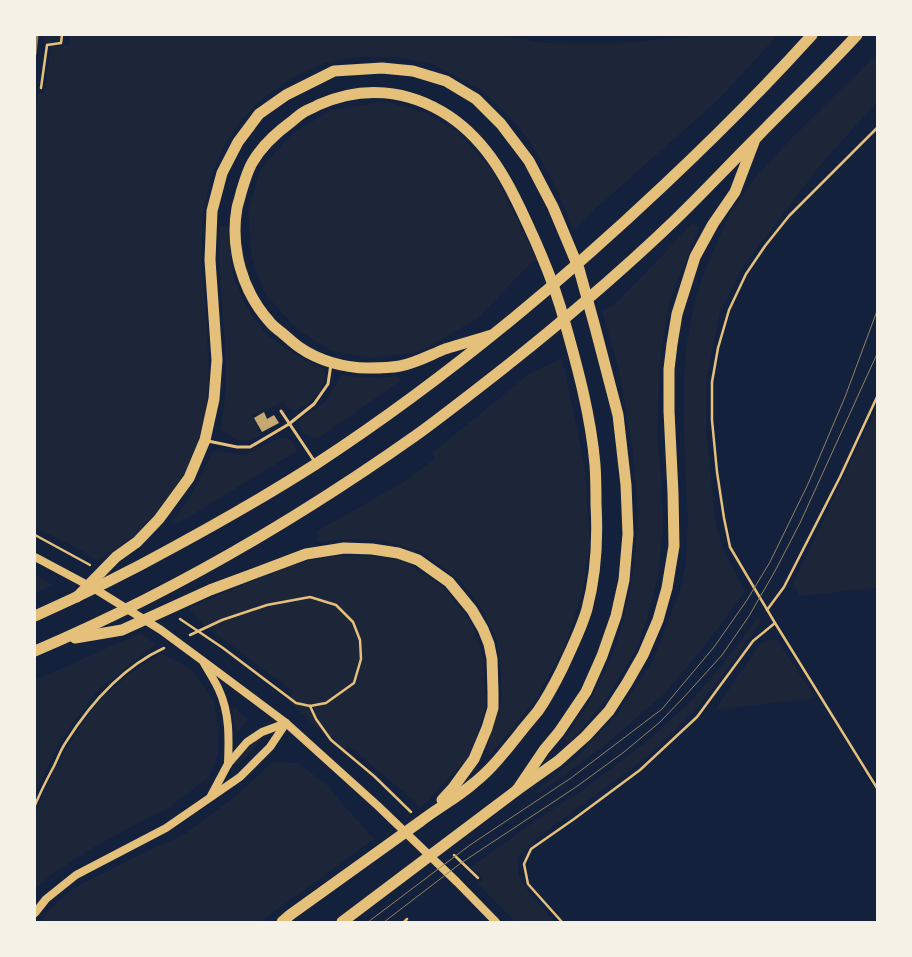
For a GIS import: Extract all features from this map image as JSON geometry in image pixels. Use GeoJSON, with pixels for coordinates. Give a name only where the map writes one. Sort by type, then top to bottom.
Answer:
{"type":"FeatureCollection","features":[{"type":"Feature","properties":{"kind":"highway"},"geometry":{"type":"LineString","coordinates":[[35,616],[125,573],[207,529],[316,464],[406,402],[523,310],[608,238],[710,141],[812,35]]}},
{"type":"Feature","properties":{"kind":"highway"},"geometry":{"type":"LineString","coordinates":[[35,651],[171,587],[255,539],[329,494],[416,435],[535,344],[619,271],[675,220],[857,35]]}},
{"type":"Feature","properties":{"kind":"highway"},"geometry":{"type":"LineString","coordinates":[[77,597],[116,557],[137,542],[159,519],[189,478],[206,440],[214,399],[217,360],[210,260],[212,210],[222,173],[238,142],[259,114],[286,95],[334,71],[382,68],[413,71],[446,81],[476,99],[501,124],[529,161],[553,207],[579,269],[595,327],[618,415],[626,484],[628,534],[624,580],[616,616],[602,656],[586,692],[517,790]]}},
{"type":"Feature","properties":{"kind":"highway"},"geometry":{"type":"LineString","coordinates":[[282,922],[475,783],[501,756],[540,708],[557,679],[586,611],[590,598],[596,559],[598,532],[595,464],[588,416],[577,366],[559,299],[512,190],[496,163],[475,138],[453,118],[432,105],[410,97],[372,92],[343,96],[305,111],[283,128],[266,144],[250,166],[244,183],[237,208],[235,237],[239,265],[245,284],[255,302],[270,322],[301,348],[315,356],[349,367],[366,368],[398,367],[449,348],[492,335]]}},
{"type":"Feature","properties":{"kind":"highway"},"geometry":{"type":"LineString","coordinates":[[342,922],[517,790],[558,761],[586,736],[609,711],[627,684],[643,655],[658,620],[667,588],[674,546],[674,493],[669,411],[669,369],[677,314],[695,257],[713,224],[735,192],[756,138]]}},
{"type":"Feature","properties":{"kind":"highway"},"geometry":{"type":"LineString","coordinates":[[60,640],[122,630],[210,590],[306,554],[344,548],[372,549],[398,553],[418,560],[449,582],[472,610],[483,629],[489,644],[492,659],[493,708],[487,728],[474,759],[453,788],[430,814]]}},
{"type":"Feature","properties":{"kind":"main road"},"geometry":{"type":"LineString","coordinates":[[35,557],[95,590],[161,630],[203,660],[286,724],[378,806],[496,922]]}},
{"type":"Feature","properties":{"kind":"main road"},"geometry":{"type":"LineString","coordinates":[[203,660],[220,692],[226,709],[229,727],[228,764]]}},
{"type":"Feature","properties":{"kind":"main road"},"geometry":{"type":"LineString","coordinates":[[209,798],[228,764],[247,742],[262,732],[286,724]]}},
{"type":"Feature","properties":{"kind":"main road"},"geometry":{"type":"LineString","coordinates":[[35,913],[46,899],[76,875],[166,828],[240,777],[270,747],[286,724]]}},
{"type":"Feature","properties":{"kind":"lane"},"geometry":{"type":"LineString","coordinates":[[206,440],[237,447],[250,446],[289,424],[314,404],[328,384],[332,362]]}},
{"type":"Feature","properties":{"kind":"lane"},"geometry":{"type":"LineString","coordinates":[[281,411],[316,464]]}},
{"type":"Feature","properties":{"kind":"path"},"geometry":{"type":"LineString","coordinates":[[41,88],[47,45],[61,43],[62,35]]}},
{"type":"Feature","properties":{"kind":"path"},"geometry":{"type":"LineString","coordinates":[[877,128],[789,216],[765,246],[746,274],[729,310],[718,348],[712,382],[712,420],[717,472],[730,547],[767,610],[877,788]]}},
{"type":"Feature","properties":{"kind":"path"},"geometry":{"type":"LineString","coordinates":[[767,610],[784,587],[840,477],[877,397]]}},
{"type":"Feature","properties":{"kind":"path"},"geometry":{"type":"LineString","coordinates":[[35,535],[44,540]]}},
{"type":"Feature","properties":{"kind":"path"},"geometry":{"type":"LineString","coordinates":[[562,922],[528,884],[524,864],[531,849],[640,770],[697,717],[753,641],[775,623]]}},
{"type":"Feature","properties":{"kind":"path"},"geometry":{"type":"LineString","coordinates":[[310,706],[316,719],[331,740],[374,776]]}},
{"type":"Feature","properties":{"kind":"path"},"geometry":{"type":"LineString","coordinates":[[404,922],[407,919]]}},
{"type":"Feature","properties":{"kind":"shaded area"},"geometry":{"type":"Polygon","coordinates":[[[40,35],[61,35],[60,40],[51,40],[51,46],[45,45],[44,39],[40,35]]]}},
{"type":"Feature","properties":{"kind":"shaded area"},"geometry":{"type":"Polygon","coordinates":[[[69,35],[501,35],[544,43],[613,44],[690,35],[778,35],[718,100],[595,209],[574,230],[549,174],[532,145],[516,123],[481,90],[432,64],[396,57],[356,57],[325,63],[294,77],[264,97],[243,118],[226,143],[211,176],[203,214],[201,261],[207,329],[209,379],[206,414],[198,443],[182,478],[161,508],[133,537],[98,561],[77,548],[35,528],[35,116],[38,93],[44,93],[51,46],[69,45],[69,35]]]}},
{"type":"Feature","properties":{"kind":"shaded area"},"geometry":{"type":"Polygon","coordinates":[[[877,54],[877,102],[822,163],[743,266],[720,313],[707,376],[706,429],[716,526],[724,551],[745,591],[707,643],[666,692],[604,746],[538,794],[535,792],[577,757],[617,714],[653,661],[680,590],[686,561],[688,518],[684,417],[686,347],[693,308],[703,275],[729,215],[757,176],[789,141],[877,54]]]}},
{"type":"Feature","properties":{"kind":"shaded area"},"geometry":{"type":"Polygon","coordinates":[[[385,101],[425,113],[457,131],[493,171],[537,260],[528,266],[477,319],[418,352],[370,358],[331,351],[298,330],[265,294],[252,258],[248,212],[261,168],[293,133],[332,110],[385,101]]]}},
{"type":"Feature","properties":{"kind":"shaded area"},"geometry":{"type":"Polygon","coordinates":[[[693,223],[699,229],[669,301],[660,361],[657,431],[663,526],[658,576],[646,622],[636,650],[607,698],[569,743],[564,739],[590,701],[611,659],[624,620],[634,568],[638,512],[633,454],[619,370],[602,311],[614,305],[693,223]]]}},
{"type":"Feature","properties":{"kind":"shaded area"},"geometry":{"type":"Polygon","coordinates":[[[220,226],[228,227],[233,277],[248,309],[267,335],[296,355],[324,369],[325,382],[311,402],[296,410],[290,409],[283,402],[253,415],[261,434],[252,440],[239,441],[220,430],[226,393],[226,358],[219,266],[220,226]]]}},
{"type":"Feature","properties":{"kind":"shaded area"},"geometry":{"type":"Polygon","coordinates":[[[562,358],[585,468],[590,544],[582,593],[565,646],[536,699],[490,755],[486,750],[502,699],[501,669],[496,639],[484,612],[462,583],[422,552],[381,540],[349,539],[317,542],[317,531],[402,483],[435,459],[432,453],[529,374],[562,358]]]}},
{"type":"Feature","properties":{"kind":"shaded area"},"geometry":{"type":"Polygon","coordinates":[[[342,375],[373,378],[397,376],[400,381],[320,437],[314,438],[302,433],[299,424],[301,419],[325,402],[342,375]]]}},
{"type":"Feature","properties":{"kind":"shaded area"},"geometry":{"type":"Polygon","coordinates":[[[877,407],[877,588],[800,596],[793,584],[877,407]]]}},
{"type":"Feature","properties":{"kind":"shaded area"},"geometry":{"type":"Polygon","coordinates":[[[279,438],[291,440],[297,451],[177,524],[173,520],[186,503],[201,477],[213,450],[245,455],[279,438]]]}},
{"type":"Feature","properties":{"kind":"shaded area"},"geometry":{"type":"Polygon","coordinates":[[[360,555],[383,557],[404,562],[442,586],[470,620],[484,660],[485,711],[470,755],[420,809],[414,801],[348,745],[346,752],[287,701],[294,692],[204,625],[189,608],[284,568],[311,560],[336,556],[360,555]]]}},
{"type":"Feature","properties":{"kind":"shaded area"},"geometry":{"type":"Polygon","coordinates":[[[35,574],[53,585],[35,593],[35,574]]]}},
{"type":"Feature","properties":{"kind":"shaded area"},"geometry":{"type":"Polygon","coordinates":[[[758,617],[761,621],[732,663],[699,706],[651,754],[538,837],[517,858],[519,876],[530,894],[555,922],[516,922],[478,884],[483,879],[471,867],[535,821],[587,787],[646,742],[692,700],[724,663],[758,617]]]}},
{"type":"Feature","properties":{"kind":"shaded area"},"geometry":{"type":"Polygon","coordinates":[[[141,633],[155,645],[98,690],[61,740],[35,792],[35,680],[141,633]]]}},
{"type":"Feature","properties":{"kind":"shaded area"},"geometry":{"type":"Polygon","coordinates":[[[767,640],[777,640],[815,698],[715,710],[760,644],[767,640]]]}},
{"type":"Feature","properties":{"kind":"shaded area"},"geometry":{"type":"Polygon","coordinates":[[[161,653],[192,670],[214,701],[219,732],[218,754],[209,777],[171,806],[94,847],[52,874],[35,889],[35,814],[54,770],[77,731],[98,702],[129,674],[161,653]]]}},
{"type":"Feature","properties":{"kind":"shaded area"},"geometry":{"type":"Polygon","coordinates":[[[234,707],[248,719],[238,732],[236,731],[232,709],[234,707]]]}},
{"type":"Feature","properties":{"kind":"shaded area"},"geometry":{"type":"Polygon","coordinates":[[[258,738],[262,740],[238,765],[236,764],[248,746],[258,738]]]}},
{"type":"Feature","properties":{"kind":"shaded area"},"geometry":{"type":"Polygon","coordinates":[[[272,762],[298,763],[327,785],[374,839],[260,922],[41,922],[49,910],[74,888],[185,834],[236,796],[272,762]]]}},
{"type":"Feature","properties":{"kind":"building"},"geometry":{"type":"Polygon","coordinates":[[[264,412],[267,419],[274,415],[279,423],[262,432],[254,418],[264,412]]]}},
{"type":"Feature","properties":{"kind":"tram line"},"geometry":{"type":"LineString","coordinates":[[368,922],[470,845],[571,778],[662,709],[714,647],[747,600],[770,562],[808,484],[845,397],[877,311]]}},
{"type":"Feature","properties":{"kind":"tram line"},"geometry":{"type":"LineString","coordinates":[[384,922],[461,863],[576,787],[624,752],[660,722],[722,655],[749,616],[800,523],[877,354]]}},
{"type":"Feature","properties":{"kind":"railway"},"geometry":{"type":"LineString","coordinates":[[35,54],[37,35]]}}]}
